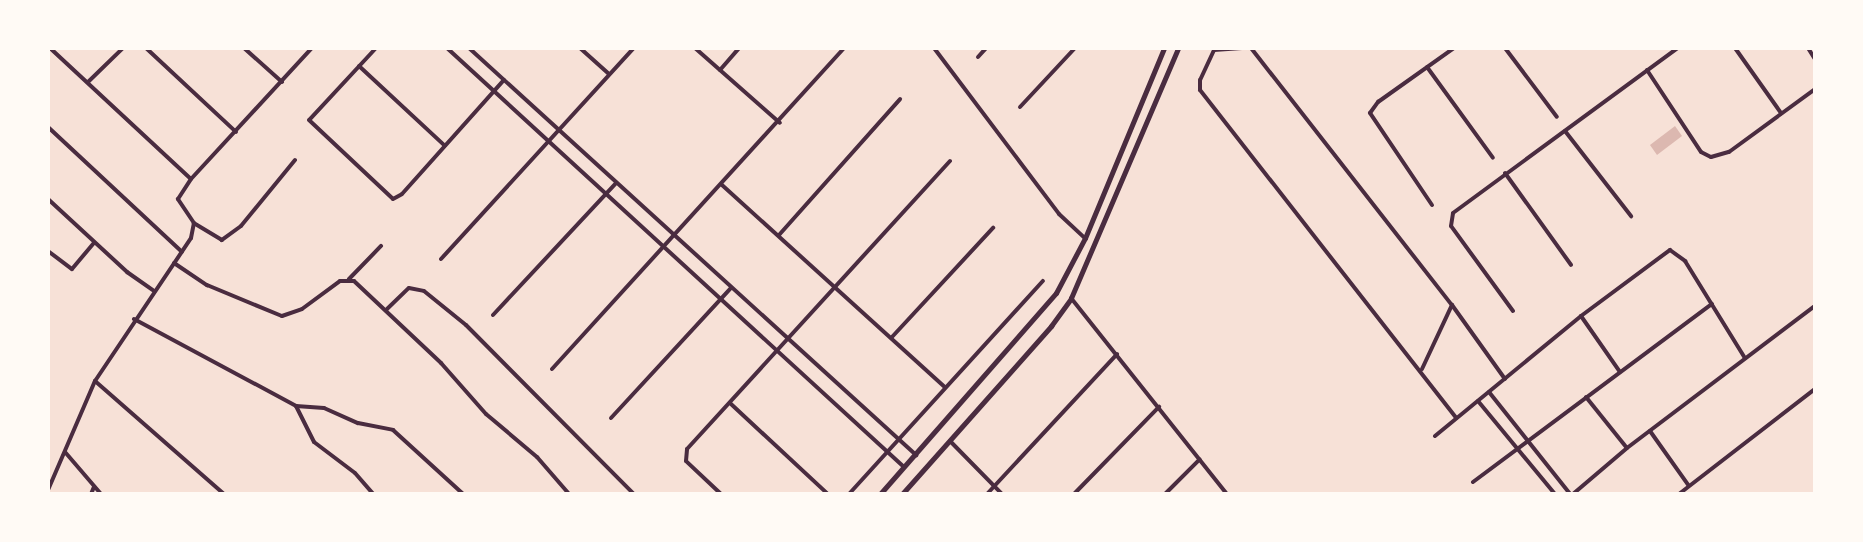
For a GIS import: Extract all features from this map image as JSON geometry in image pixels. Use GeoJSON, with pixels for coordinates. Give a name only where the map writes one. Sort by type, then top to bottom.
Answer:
{"type":"FeatureCollection","features":[{"type":"Feature","properties":{"kind":"main road"},"geometry":{"type":"LineString","coordinates":[[880,494],[1056,293],[1084,238],[1164,48]]}},
{"type":"Feature","properties":{"kind":"main road"},"geometry":{"type":"LineString","coordinates":[[902,494],[1071,298],[1178,48]]}},
{"type":"Feature","properties":{"kind":"street"},"geometry":{"type":"LineString","coordinates":[[50,48],[190,179]]}},
{"type":"Feature","properties":{"kind":"street"},"geometry":{"type":"LineString","coordinates":[[88,82],[123,48]]}},
{"type":"Feature","properties":{"kind":"street"},"geometry":{"type":"LineString","coordinates":[[146,48],[236,132]]}},
{"type":"Feature","properties":{"kind":"street"},"geometry":{"type":"LineString","coordinates":[[244,48],[282,82]]}},
{"type":"Feature","properties":{"kind":"street"},"geometry":{"type":"LineString","coordinates":[[295,160],[231,235],[219,240],[194,223],[178,199],[190,179],[312,48]]}},
{"type":"Feature","properties":{"kind":"street"},"geometry":{"type":"LineString","coordinates":[[376,48],[309,120],[384,192],[397,198],[504,80]]}},
{"type":"Feature","properties":{"kind":"street"},"geometry":{"type":"LineString","coordinates":[[447,48],[905,468]]}},
{"type":"Feature","properties":{"kind":"street"},"geometry":{"type":"LineString","coordinates":[[469,48],[916,455]]}},
{"type":"Feature","properties":{"kind":"street"},"geometry":{"type":"LineString","coordinates":[[580,48],[609,74]]}},
{"type":"Feature","properties":{"kind":"street"},"geometry":{"type":"LineString","coordinates":[[441,259],[634,48]]}},
{"type":"Feature","properties":{"kind":"street"},"geometry":{"type":"LineString","coordinates":[[695,48],[780,123]]}},
{"type":"Feature","properties":{"kind":"street"},"geometry":{"type":"LineString","coordinates":[[720,70],[740,48]]}},
{"type":"Feature","properties":{"kind":"street"},"geometry":{"type":"LineString","coordinates":[[552,369],[780,123],[844,48]]}},
{"type":"Feature","properties":{"kind":"street"},"geometry":{"type":"LineString","coordinates":[[934,48],[1059,214],[1084,238]]}},
{"type":"Feature","properties":{"kind":"street"},"geometry":{"type":"LineString","coordinates":[[978,57],[986,48]]}},
{"type":"Feature","properties":{"kind":"street"},"geometry":{"type":"LineString","coordinates":[[1020,108],[1075,48]]}},
{"type":"Feature","properties":{"kind":"street"},"geometry":{"type":"LineString","coordinates":[[1242,48],[1215,49],[1200,80],[1200,90],[1422,370],[1456,418]]}},
{"type":"Feature","properties":{"kind":"street"},"geometry":{"type":"LineString","coordinates":[[1251,48],[1452,305],[1505,379]]}},
{"type":"Feature","properties":{"kind":"street"},"geometry":{"type":"LineString","coordinates":[[1432,205],[1370,113],[1378,102],[1454,48]]}},
{"type":"Feature","properties":{"kind":"street"},"geometry":{"type":"LineString","coordinates":[[1505,48],[1557,117]]}},
{"type":"Feature","properties":{"kind":"street"},"geometry":{"type":"LineString","coordinates":[[1513,311],[1450,222],[1458,208],[1678,48]]}},
{"type":"Feature","properties":{"kind":"street"},"geometry":{"type":"LineString","coordinates":[[1735,48],[1781,113]]}},
{"type":"Feature","properties":{"kind":"street"},"geometry":{"type":"LineString","coordinates":[[1808,48],[1815,59]]}},
{"type":"Feature","properties":{"kind":"street"},"geometry":{"type":"LineString","coordinates":[[359,66],[445,146]]}},
{"type":"Feature","properties":{"kind":"street"},"geometry":{"type":"LineString","coordinates":[[1428,67],[1493,158]]}},
{"type":"Feature","properties":{"kind":"street"},"geometry":{"type":"LineString","coordinates":[[1647,70],[1701,152],[1711,157],[1729,152],[1815,89]]}},
{"type":"Feature","properties":{"kind":"street"},"geometry":{"type":"LineString","coordinates":[[779,235],[900,99]]}},
{"type":"Feature","properties":{"kind":"street"},"geometry":{"type":"LineString","coordinates":[[48,127],[182,252]]}},
{"type":"Feature","properties":{"kind":"street"},"geometry":{"type":"LineString","coordinates":[[1565,131],[1631,216]]}},
{"type":"Feature","properties":{"kind":"street"},"geometry":{"type":"LineString","coordinates":[[720,494],[684,456],[787,339],[950,161]]}},
{"type":"Feature","properties":{"kind":"street"},"geometry":{"type":"LineString","coordinates":[[1506,173],[1571,265]]}},
{"type":"Feature","properties":{"kind":"street"},"geometry":{"type":"LineString","coordinates":[[494,315],[616,183]]}},
{"type":"Feature","properties":{"kind":"street"},"geometry":{"type":"LineString","coordinates":[[722,185],[945,387]]}},
{"type":"Feature","properties":{"kind":"street"},"geometry":{"type":"LineString","coordinates":[[48,200],[94,243],[153,290]]}},
{"type":"Feature","properties":{"kind":"street"},"geometry":{"type":"LineString","coordinates":[[48,490],[96,381],[153,290],[182,252],[194,223]]}},
{"type":"Feature","properties":{"kind":"street"},"geometry":{"type":"LineString","coordinates":[[892,337],[993,228]]}},
{"type":"Feature","properties":{"kind":"street"},"geometry":{"type":"LineString","coordinates":[[48,251],[72,269],[94,243]]}},
{"type":"Feature","properties":{"kind":"street"},"geometry":{"type":"LineString","coordinates":[[174,262],[207,285],[282,316],[302,309],[349,279],[381,246]]}},
{"type":"Feature","properties":{"kind":"street"},"geometry":{"type":"LineString","coordinates":[[1435,436],[1581,316],[1666,251],[1680,255],[1745,358]]}},
{"type":"Feature","properties":{"kind":"street"},"geometry":{"type":"LineString","coordinates":[[349,279],[387,309],[478,407],[537,458],[569,494]]}},
{"type":"Feature","properties":{"kind":"street"},"geometry":{"type":"LineString","coordinates":[[849,494],[1043,281]]}},
{"type":"Feature","properties":{"kind":"street"},"geometry":{"type":"LineString","coordinates":[[387,309],[409,288],[424,291],[466,325],[634,494]]}},
{"type":"Feature","properties":{"kind":"street"},"geometry":{"type":"LineString","coordinates":[[611,418],[731,288]]}},
{"type":"Feature","properties":{"kind":"street"},"geometry":{"type":"LineString","coordinates":[[1071,298],[1227,494]]}},
{"type":"Feature","properties":{"kind":"street"},"geometry":{"type":"LineString","coordinates":[[1473,482],[1712,304]]}},
{"type":"Feature","properties":{"kind":"street"},"geometry":{"type":"LineString","coordinates":[[1422,370],[1452,305]]}},
{"type":"Feature","properties":{"kind":"street"},"geometry":{"type":"LineString","coordinates":[[1489,392],[1572,494],[1627,448],[1815,306]]}},
{"type":"Feature","properties":{"kind":"street"},"geometry":{"type":"LineString","coordinates":[[1581,316],[1620,372]]}},
{"type":"Feature","properties":{"kind":"street"},"geometry":{"type":"LineString","coordinates":[[134,319],[297,406],[324,408],[358,423],[393,430],[463,494]]}},
{"type":"Feature","properties":{"kind":"street"},"geometry":{"type":"LineString","coordinates":[[987,494],[1117,354]]}},
{"type":"Feature","properties":{"kind":"street"},"geometry":{"type":"LineString","coordinates":[[96,381],[224,494]]}},
{"type":"Feature","properties":{"kind":"street"},"geometry":{"type":"LineString","coordinates":[[1679,494],[1815,389]]}},
{"type":"Feature","properties":{"kind":"street"},"geometry":{"type":"LineString","coordinates":[[1586,397],[1627,448]]}},
{"type":"Feature","properties":{"kind":"street"},"geometry":{"type":"LineString","coordinates":[[1478,401],[1555,494]]}},
{"type":"Feature","properties":{"kind":"street"},"geometry":{"type":"LineString","coordinates":[[731,404],[828,494]]}},
{"type":"Feature","properties":{"kind":"street"},"geometry":{"type":"LineString","coordinates":[[297,406],[314,442],[356,473],[373,494]]}},
{"type":"Feature","properties":{"kind":"street"},"geometry":{"type":"LineString","coordinates":[[1074,494],[1159,407]]}},
{"type":"Feature","properties":{"kind":"street"},"geometry":{"type":"LineString","coordinates":[[1650,431],[1689,486]]}},
{"type":"Feature","properties":{"kind":"street"},"geometry":{"type":"LineString","coordinates":[[950,441],[1002,494]]}},
{"type":"Feature","properties":{"kind":"street"},"geometry":{"type":"LineString","coordinates":[[65,452],[101,494]]}},
{"type":"Feature","properties":{"kind":"street"},"geometry":{"type":"LineString","coordinates":[[1165,494],[1200,459]]}},
{"type":"Feature","properties":{"kind":"street"},"geometry":{"type":"LineString","coordinates":[[91,494],[94,487]]}},
{"type":"Feature","properties":{"kind":"shaded area"},"geometry":{"type":"Polygon","coordinates":[[[1675,126],[1682,136],[1657,155],[1650,145],[1675,126]]]}}]}
